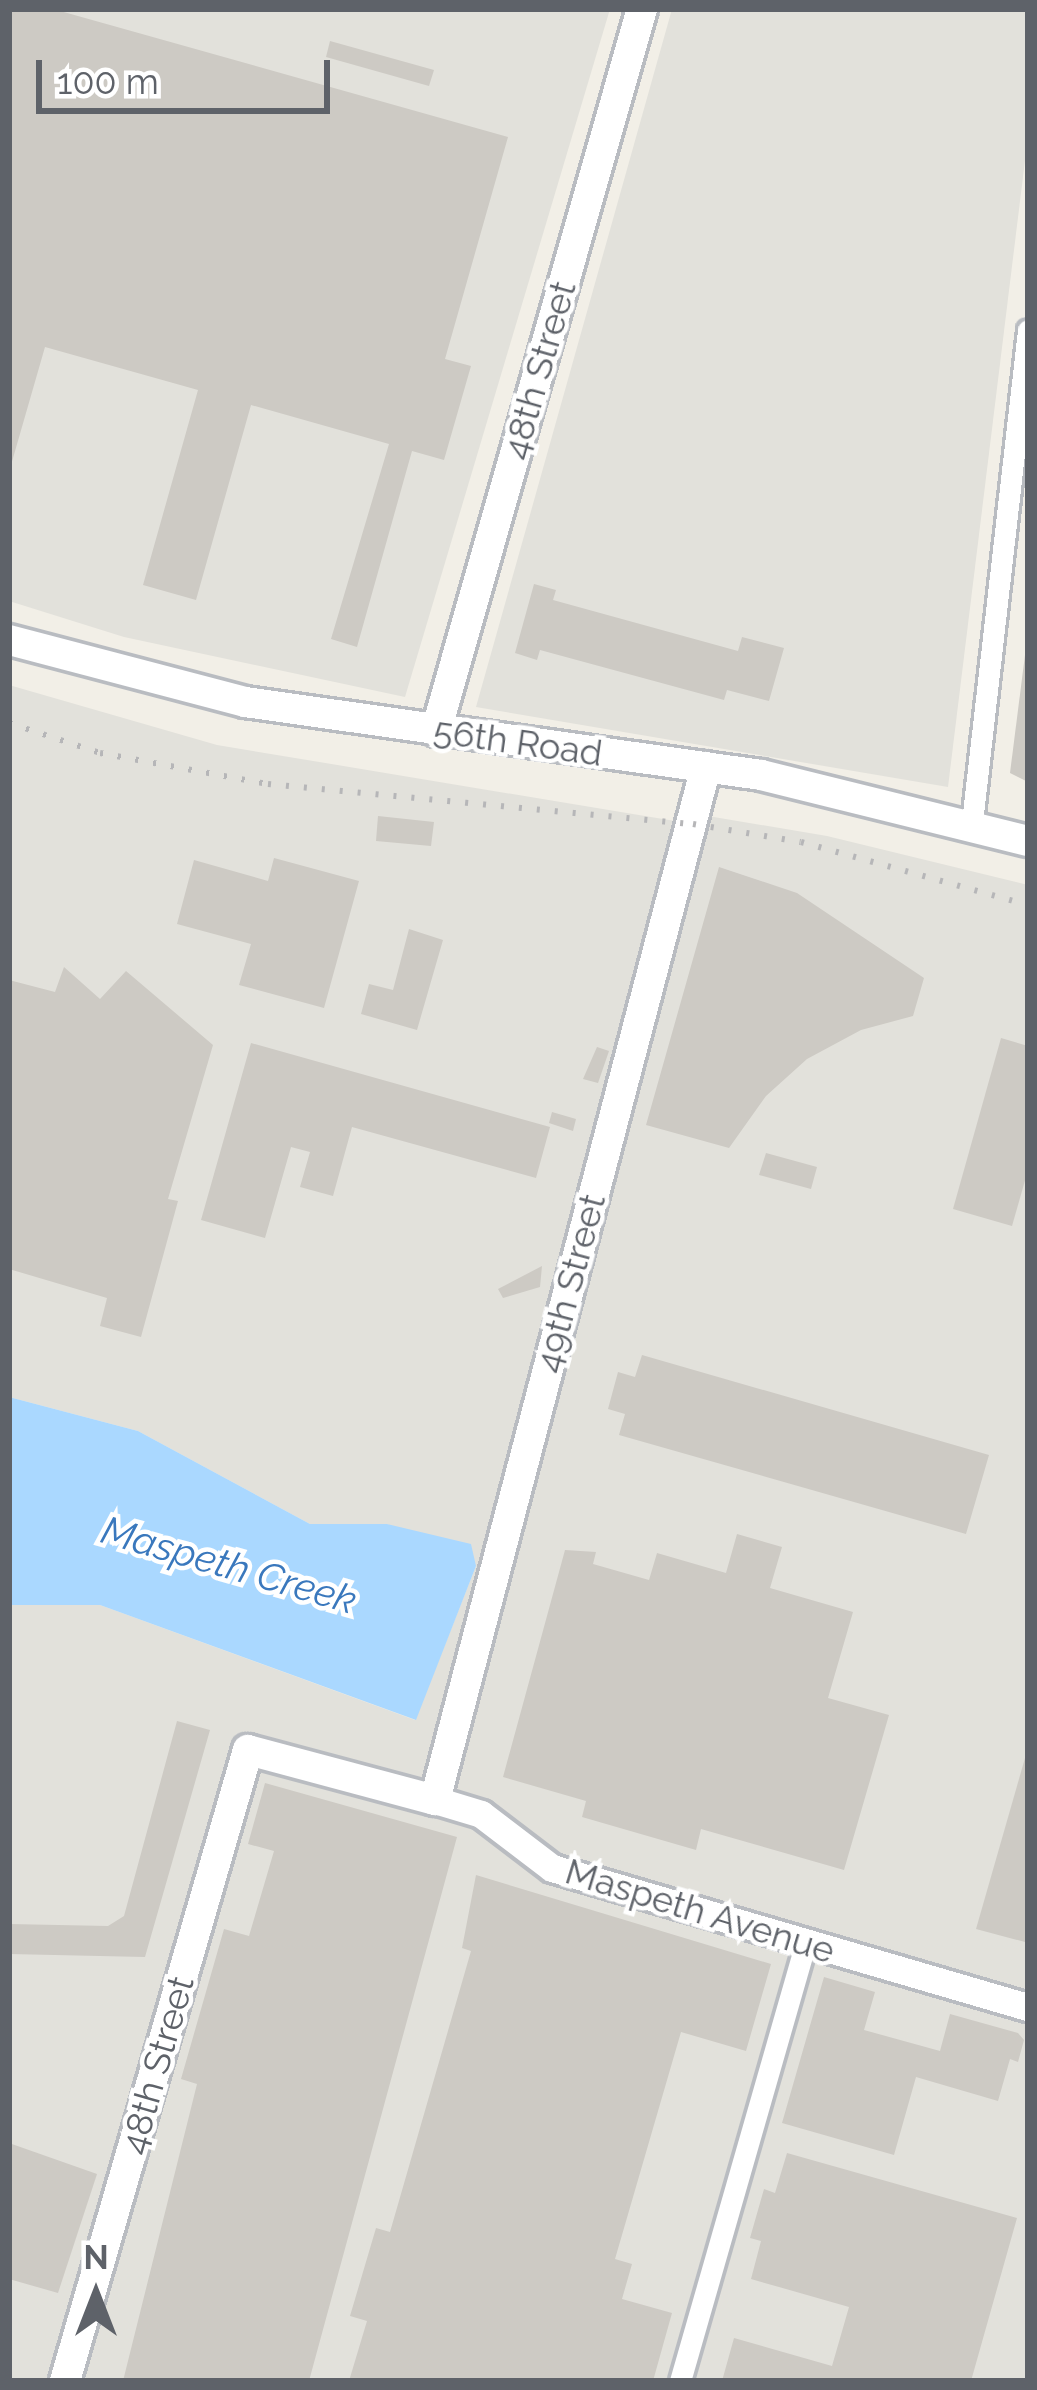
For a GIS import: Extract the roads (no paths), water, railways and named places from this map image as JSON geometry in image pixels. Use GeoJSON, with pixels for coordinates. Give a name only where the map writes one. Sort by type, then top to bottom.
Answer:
{"type":"FeatureCollection","features":[{"type":"Feature","properties":{"kind":"main road","name":"48th Street"},"geometry":{"type":"LineString","coordinates":[[436,731],[642,9]]}},
{"type":"Feature","properties":{"kind":"main road","name":"56th Road"},"geometry":{"type":"LineString","coordinates":[[9,640],[188,691],[436,731],[706,766],[972,821],[1028,841]]}},
{"type":"Feature","properties":{"kind":"main road","name":"49th Street"},"geometry":{"type":"LineString","coordinates":[[435,1800],[706,766]]}},
{"type":"Feature","properties":{"kind":"main road","name":"48th Street"},"geometry":{"type":"LineString","coordinates":[[65,2381],[248,1750]]}},
{"type":"Feature","properties":{"kind":"main road","name":"Maspeth Avenue"},"geometry":{"type":"LineString","coordinates":[[248,1750],[435,1800]]}},
{"type":"Feature","properties":{"kind":"street"},"geometry":{"type":"LineString","coordinates":[[972,821],[1028,330]]}},
{"type":"Feature","properties":{"kind":"street","name":"Maspeth Avenue"},"geometry":{"type":"LineString","coordinates":[[435,1800],[481,1814],[552,1868],[1028,2007]]}},
{"type":"Feature","properties":{"kind":"street"},"geometry":{"type":"LineString","coordinates":[[680,2381],[805,1944]]}},
{"type":"Feature","properties":{"kind":"water","name":"Maspeth Creek"},"geometry":{"type":"Polygon","coordinates":[[[9,1397],[138,1431],[310,1524],[387,1524],[471,1544],[476,1566],[416,1720],[100,1605],[9,1605],[9,1397]]]}},
{"type":"Feature","properties":{"kind":"railway"},"geometry":{"type":"LineString","coordinates":[[9,723],[100,753],[268,784],[693,824],[801,842],[1028,905]]}}]}
